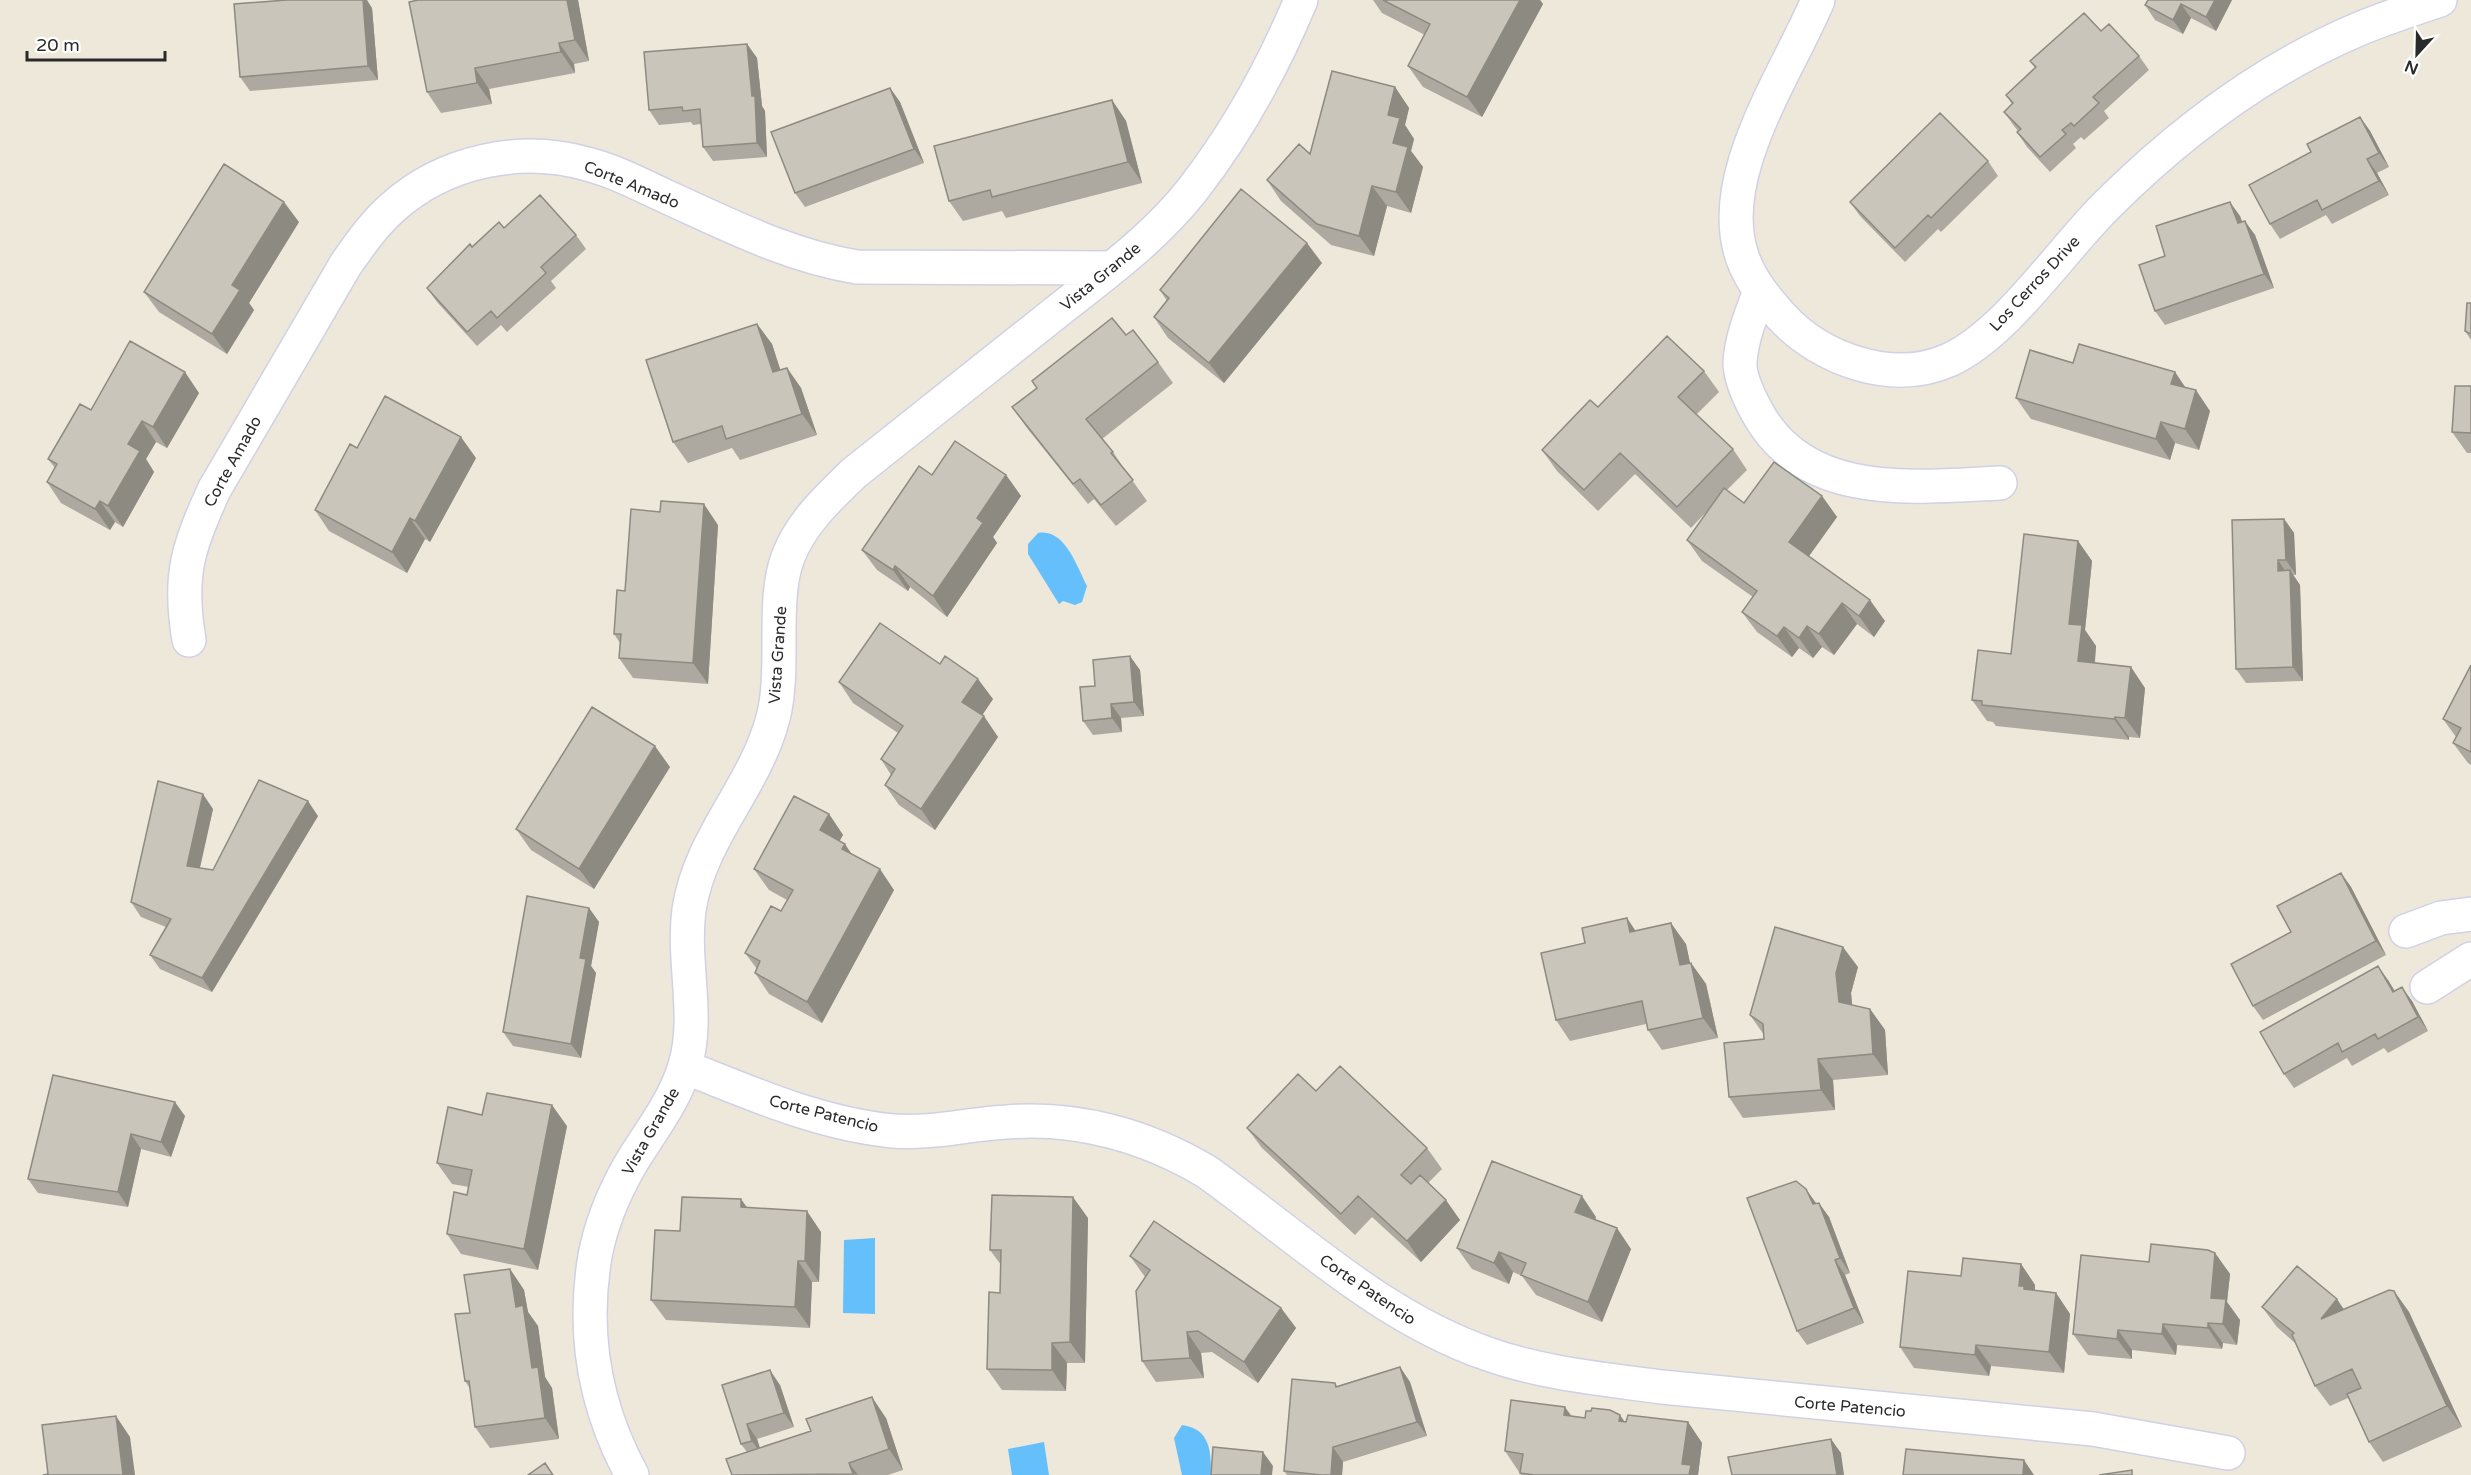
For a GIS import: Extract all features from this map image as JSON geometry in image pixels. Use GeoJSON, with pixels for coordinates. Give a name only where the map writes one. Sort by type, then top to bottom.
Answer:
{"type":"FeatureCollection","features":[{"type":"Feature","properties":{"kind":"street","name":"Vista Grande"},"geometry":{"type":"LineString","coordinates":[[632,1475],[605,1420],[597,1390],[590,1326],[596,1256],[615,1194],[667,1106],[685,1067],[689,1047],[692,1000],[689,911],[695,882],[705,853],[743,790],[773,718],[781,650],[782,584],[788,558],[802,530],[825,500],[854,473],[1112,268],[1164,221],[1198,182],[1258,91],[1301,0]]}},
{"type":"Feature","properties":{"kind":"street","name":"Los Cerros Drive"},"geometry":{"type":"LineString","coordinates":[[1818,0],[1754,135],[1737,189],[1735,208],[1738,243],[1743,259],[1760,291],[1797,331],[1837,356],[1899,371],[1931,366],[1949,360],[1966,350],[2006,315],[2106,206],[2191,132],[2246,92],[2320,48],[2358,30],[2440,0]]}},
{"type":"Feature","properties":{"kind":"street","name":"Corte Amado"},"geometry":{"type":"LineString","coordinates":[[189,640],[183,603],[185,566],[197,527],[214,490],[346,264],[368,233],[392,207],[425,183],[458,168],[491,159],[529,156],[587,164],[613,173],[757,238],[826,262],[857,267],[1112,268]]}},
{"type":"Feature","properties":{"kind":"street"},"geometry":{"type":"LineString","coordinates":[[1760,291],[1745,334],[1740,363],[1750,400],[1760,418],[1767,429],[1798,460],[1827,475],[1849,480],[1902,485],[2000,483]]}},
{"type":"Feature","properties":{"kind":"street"},"geometry":{"type":"LineString","coordinates":[[2406,931],[2441,918],[2471,914]]}},
{"type":"Feature","properties":{"kind":"street"},"geometry":{"type":"LineString","coordinates":[[2427,987],[2471,959]]}},
{"type":"Feature","properties":{"kind":"street","name":"Corte Patencio"},"geometry":{"type":"LineString","coordinates":[[685,1067],[779,1104],[866,1126],[919,1131],[1008,1121],[1063,1122],[1147,1143],[1183,1158],[1207,1172],[1388,1306],[1454,1340],[1521,1364],[1591,1378],[1662,1387],[2116,1432],[2228,1453]]}},
{"type":"Feature","properties":{"kind":"water"},"geometry":{"type":"Polygon","coordinates":[[[1038,533],[1056,536],[1069,550],[1087,586],[1082,602],[1075,605],[1063,601],[1059,604],[1028,554],[1028,544],[1038,533]]]}},
{"type":"Feature","properties":{"kind":"water"},"geometry":{"type":"Polygon","coordinates":[[[875,1238],[875,1314],[843,1313],[844,1240],[875,1238]]]}},
{"type":"Feature","properties":{"kind":"water"},"geometry":{"type":"Polygon","coordinates":[[[1182,1425],[1198,1431],[1207,1442],[1211,1475],[1182,1475],[1174,1438],[1182,1425]]]}},
{"type":"Feature","properties":{"kind":"water"},"geometry":{"type":"Polygon","coordinates":[[[1044,1442],[1049,1475],[1012,1475],[1008,1449],[1044,1442]]]}},
{"type":"Feature","properties":{"kind":"building"},"geometry":{"type":"Polygon","coordinates":[[[287,0],[363,0],[368,66],[240,77],[234,4],[287,0]]]}},
{"type":"Feature","properties":{"kind":"building"},"geometry":{"type":"Polygon","coordinates":[[[418,0],[567,0],[575,40],[559,43],[561,52],[475,68],[477,83],[427,92],[409,2],[418,0]]]}},
{"type":"Feature","properties":{"kind":"building"},"geometry":{"type":"Polygon","coordinates":[[[1383,0],[1520,0],[1467,97],[1408,66],[1430,24],[1383,0]]]}},
{"type":"Feature","properties":{"kind":"building"},"geometry":{"type":"Polygon","coordinates":[[[2148,0],[2215,0],[2206,17],[2181,4],[2173,20],[2145,5],[2148,0]]]}},
{"type":"Feature","properties":{"kind":"building"},"geometry":{"type":"Polygon","coordinates":[[[2084,13],[2101,31],[2109,24],[2139,56],[2093,97],[2099,103],[2074,126],[2071,123],[2062,130],[2066,134],[2040,157],[2017,132],[2021,129],[2004,112],[2013,103],[2006,95],[2036,67],[2030,61],[2084,13]]]}},
{"type":"Feature","properties":{"kind":"building"},"geometry":{"type":"Polygon","coordinates":[[[747,44],[752,96],[755,96],[757,143],[703,147],[700,109],[683,111],[682,107],[649,110],[644,52],[747,44]]]}},
{"type":"Feature","properties":{"kind":"building"},"geometry":{"type":"Polygon","coordinates":[[[1332,71],[1395,87],[1388,115],[1400,118],[1393,143],[1408,147],[1396,192],[1372,186],[1359,236],[1317,224],[1267,180],[1299,144],[1310,154],[1332,71]]]}},
{"type":"Feature","properties":{"kind":"building"},"geometry":{"type":"Polygon","coordinates":[[[890,88],[914,149],[795,193],[771,132],[890,88]]]}},
{"type":"Feature","properties":{"kind":"building"},"geometry":{"type":"Polygon","coordinates":[[[1112,100],[1128,162],[992,197],[990,190],[949,201],[934,146],[1112,100]]]}},
{"type":"Feature","properties":{"kind":"building"},"geometry":{"type":"Polygon","coordinates":[[[1940,113],[1988,161],[1931,218],[1928,215],[1895,248],[1850,202],[1940,113]]]}},
{"type":"Feature","properties":{"kind":"building"},"geometry":{"type":"Polygon","coordinates":[[[2360,117],[2379,153],[2367,159],[2379,181],[2322,210],[2317,200],[2270,224],[2249,185],[2311,152],[2307,144],[2360,117]]]}},
{"type":"Feature","properties":{"kind":"building"},"geometry":{"type":"Polygon","coordinates":[[[224,164],[284,202],[232,285],[240,290],[212,334],[144,292],[224,164]]]}},
{"type":"Feature","properties":{"kind":"building"},"geometry":{"type":"Polygon","coordinates":[[[1241,189],[1307,243],[1209,363],[1154,317],[1169,298],[1160,290],[1241,189]]]}},
{"type":"Feature","properties":{"kind":"building"},"geometry":{"type":"Polygon","coordinates":[[[540,195],[576,235],[541,267],[546,273],[497,318],[491,311],[467,332],[427,288],[470,244],[472,247],[499,222],[504,228],[540,195]]]}},
{"type":"Feature","properties":{"kind":"building"},"geometry":{"type":"Polygon","coordinates":[[[2230,202],[2238,223],[2245,221],[2264,274],[2155,311],[2139,265],[2165,256],[2156,226],[2230,202]]]}},
{"type":"Feature","properties":{"kind":"building"},"geometry":{"type":"Polygon","coordinates":[[[2467,303],[2471,303],[2471,334],[2465,331],[2467,303]]]}},
{"type":"Feature","properties":{"kind":"building"},"geometry":{"type":"Polygon","coordinates":[[[1112,318],[1126,335],[1133,330],[1158,362],[1086,419],[1133,480],[1101,505],[1080,479],[1073,484],[1012,407],[1037,388],[1032,381],[1112,318]]]}},
{"type":"Feature","properties":{"kind":"building"},"geometry":{"type":"Polygon","coordinates":[[[757,324],[773,372],[787,368],[802,414],[726,439],[722,426],[673,442],[646,360],[757,324]]]}},
{"type":"Feature","properties":{"kind":"building"},"geometry":{"type":"Polygon","coordinates":[[[1667,336],[1704,371],[1678,397],[1733,449],[1677,507],[1620,453],[1584,490],[1542,450],[1590,400],[1598,407],[1667,336]]]}},
{"type":"Feature","properties":{"kind":"building"},"geometry":{"type":"Polygon","coordinates":[[[130,341],[185,372],[153,427],[142,421],[128,444],[140,451],[108,506],[100,501],[95,509],[47,482],[57,464],[48,459],[80,404],[91,410],[130,341]]]}},
{"type":"Feature","properties":{"kind":"building"},"geometry":{"type":"Polygon","coordinates":[[[2079,344],[2175,372],[2171,384],[2196,390],[2185,429],[2161,422],[2156,439],[2016,398],[2030,350],[2073,363],[2079,344]]]}},
{"type":"Feature","properties":{"kind":"building"},"geometry":{"type":"Polygon","coordinates":[[[2455,386],[2471,386],[2471,433],[2452,432],[2455,386]]]}},
{"type":"Feature","properties":{"kind":"building"},"geometry":{"type":"Polygon","coordinates":[[[385,396],[461,437],[415,521],[410,518],[392,552],[315,510],[350,444],[357,448],[385,396]]]}},
{"type":"Feature","properties":{"kind":"building"},"geometry":{"type":"Polygon","coordinates":[[[955,441],[1006,475],[977,518],[983,523],[933,596],[895,566],[893,570],[862,550],[919,466],[932,475],[955,441]]]}},
{"type":"Feature","properties":{"kind":"building"},"geometry":{"type":"Polygon","coordinates":[[[1774,462],[1822,496],[1789,542],[1870,600],[1859,616],[1842,603],[1819,634],[1807,626],[1799,638],[1784,627],[1777,636],[1742,612],[1757,591],[1687,540],[1724,488],[1744,503],[1774,462]]]}},
{"type":"Feature","properties":{"kind":"building"},"geometry":{"type":"Polygon","coordinates":[[[661,501],[704,504],[693,663],[619,658],[621,634],[614,634],[617,590],[625,591],[631,509],[660,512],[661,501]]]}},
{"type":"Feature","properties":{"kind":"building"},"geometry":{"type":"Polygon","coordinates":[[[2284,519],[2286,560],[2278,560],[2278,571],[2290,570],[2293,667],[2236,669],[2232,520],[2284,519]]]}},
{"type":"Feature","properties":{"kind":"building"},"geometry":{"type":"Polygon","coordinates":[[[2024,534],[2078,541],[2069,624],[2082,625],[2078,661],[2131,667],[2125,718],[2115,717],[2114,719],[1982,705],[1982,701],[1972,700],[1978,650],[2011,654],[2024,534]]]}},
{"type":"Feature","properties":{"kind":"building"},"geometry":{"type":"Polygon","coordinates":[[[880,623],[940,664],[945,656],[978,679],[962,702],[984,716],[921,809],[885,785],[895,769],[881,759],[903,726],[839,682],[880,623]]]}},
{"type":"Feature","properties":{"kind":"building"},"geometry":{"type":"Polygon","coordinates":[[[1130,656],[1134,702],[1111,704],[1112,718],[1083,721],[1080,687],[1095,686],[1093,660],[1130,656]]]}},
{"type":"Feature","properties":{"kind":"building"},"geometry":{"type":"Polygon","coordinates":[[[2471,665],[2471,752],[2453,743],[2461,728],[2443,719],[2471,665]]]}},
{"type":"Feature","properties":{"kind":"building"},"geometry":{"type":"Polygon","coordinates":[[[592,707],[655,746],[579,869],[516,829],[592,707]]]}},
{"type":"Feature","properties":{"kind":"building"},"geometry":{"type":"Polygon","coordinates":[[[259,780],[308,801],[202,978],[150,955],[171,919],[131,902],[158,781],[203,794],[187,866],[213,870],[259,780]]]}},
{"type":"Feature","properties":{"kind":"building"},"geometry":{"type":"Polygon","coordinates":[[[794,796],[829,814],[820,830],[845,844],[842,849],[880,869],[807,1002],[755,973],[760,961],[745,953],[771,906],[781,911],[793,890],[754,869],[794,796]]]}},
{"type":"Feature","properties":{"kind":"building"},"geometry":{"type":"Polygon","coordinates":[[[2341,873],[2376,941],[2253,1006],[2231,964],[2291,932],[2277,906],[2341,873]]]}},
{"type":"Feature","properties":{"kind":"building"},"geometry":{"type":"Polygon","coordinates":[[[527,896],[589,908],[580,958],[586,959],[571,1044],[503,1032],[527,896]]]}},
{"type":"Feature","properties":{"kind":"building"},"geometry":{"type":"Polygon","coordinates":[[[1627,918],[1630,932],[1671,923],[1680,965],[1691,963],[1703,1018],[1648,1030],[1642,1001],[1556,1020],[1541,953],[1585,943],[1582,928],[1627,918]]]}},
{"type":"Feature","properties":{"kind":"building"},"geometry":{"type":"Polygon","coordinates":[[[1775,927],[1843,947],[1836,973],[1839,1002],[1870,1009],[1873,1054],[1818,1059],[1821,1090],[1729,1097],[1724,1043],[1764,1039],[1763,1024],[1750,1015],[1775,927]]]}},
{"type":"Feature","properties":{"kind":"building"},"geometry":{"type":"Polygon","coordinates":[[[2378,966],[2393,992],[2402,987],[2418,1017],[2378,1039],[2375,1034],[2342,1052],[2338,1043],[2284,1074],[2260,1032],[2378,966]]]}},
{"type":"Feature","properties":{"kind":"building"},"geometry":{"type":"Polygon","coordinates":[[[1340,1066],[1427,1148],[1401,1175],[1411,1184],[1420,1175],[1446,1200],[1407,1241],[1358,1196],[1341,1214],[1247,1128],[1298,1074],[1316,1091],[1340,1066]]]}},
{"type":"Feature","properties":{"kind":"building"},"geometry":{"type":"Polygon","coordinates":[[[53,1075],[175,1102],[161,1142],[131,1134],[118,1192],[28,1179],[53,1075]]]}},
{"type":"Feature","properties":{"kind":"building"},"geometry":{"type":"Polygon","coordinates":[[[487,1093],[552,1105],[524,1249],[447,1234],[454,1192],[467,1195],[472,1170],[437,1163],[448,1107],[482,1115],[487,1093]]]}},
{"type":"Feature","properties":{"kind":"building"},"geometry":{"type":"Polygon","coordinates":[[[1492,1161],[1582,1196],[1575,1212],[1617,1228],[1588,1302],[1521,1275],[1526,1263],[1499,1252],[1494,1263],[1457,1248],[1492,1161]]]}},
{"type":"Feature","properties":{"kind":"building"},"geometry":{"type":"Polygon","coordinates":[[[1796,1181],[1806,1189],[1813,1204],[1819,1203],[1840,1258],[1835,1260],[1854,1308],[1797,1331],[1747,1198],[1796,1181]]]}},
{"type":"Feature","properties":{"kind":"building"},"geometry":{"type":"Polygon","coordinates":[[[992,1195],[1073,1197],[1070,1342],[1052,1343],[1052,1370],[987,1369],[989,1292],[1000,1293],[1001,1250],[990,1250],[992,1195]]]}},
{"type":"Feature","properties":{"kind":"building"},"geometry":{"type":"Polygon","coordinates":[[[682,1197],[741,1199],[741,1207],[807,1211],[805,1261],[798,1261],[795,1307],[651,1300],[655,1230],[680,1231],[682,1197]]]}},
{"type":"Feature","properties":{"kind":"building"},"geometry":{"type":"Polygon","coordinates":[[[1154,1221],[1281,1308],[1244,1362],[1198,1331],[1187,1332],[1190,1358],[1142,1361],[1136,1291],[1150,1270],[1130,1256],[1154,1221]]]}},
{"type":"Feature","properties":{"kind":"building"},"geometry":{"type":"Polygon","coordinates":[[[2151,1244],[2208,1250],[2215,1253],[2211,1298],[2226,1299],[2223,1324],[2208,1323],[2208,1328],[2163,1324],[2162,1334],[2118,1330],[2117,1339],[2073,1334],[2081,1255],[2149,1262],[2151,1244]]]}},
{"type":"Feature","properties":{"kind":"building"},"geometry":{"type":"Polygon","coordinates":[[[1963,1258],[2021,1264],[2019,1286],[2024,1286],[2024,1289],[2056,1293],[2049,1352],[1976,1345],[1975,1355],[1900,1347],[1908,1271],[1961,1276],[1963,1258]]]}},
{"type":"Feature","properties":{"kind":"building"},"geometry":{"type":"Polygon","coordinates":[[[2297,1266],[2337,1299],[2321,1319],[2389,1290],[2394,1291],[2447,1406],[2369,1442],[2347,1394],[2361,1388],[2352,1369],[2315,1386],[2292,1335],[2294,1333],[2262,1307],[2297,1266]]]}},
{"type":"Feature","properties":{"kind":"building"},"geometry":{"type":"Polygon","coordinates":[[[510,1269],[516,1307],[523,1305],[532,1368],[538,1367],[545,1418],[475,1427],[469,1381],[465,1381],[455,1314],[470,1313],[464,1275],[510,1269]]]}},
{"type":"Feature","properties":{"kind":"building"},"geometry":{"type":"Polygon","coordinates":[[[1400,1367],[1417,1422],[1333,1447],[1331,1475],[1284,1471],[1292,1379],[1335,1383],[1336,1387],[1400,1367]]]}},
{"type":"Feature","properties":{"kind":"building"},"geometry":{"type":"Polygon","coordinates":[[[770,1370],[784,1413],[747,1424],[752,1441],[741,1444],[722,1385],[770,1370]]]}},
{"type":"Feature","properties":{"kind":"building"},"geometry":{"type":"Polygon","coordinates":[[[872,1397],[889,1449],[849,1463],[853,1474],[732,1475],[726,1459],[811,1431],[806,1419],[872,1397]]]}},
{"type":"Feature","properties":{"kind":"building"},"geometry":{"type":"Polygon","coordinates":[[[1511,1400],[1565,1407],[1564,1415],[1585,1418],[1586,1411],[1591,1411],[1592,1408],[1610,1410],[1620,1415],[1619,1421],[1626,1422],[1628,1415],[1688,1422],[1682,1464],[1691,1465],[1689,1475],[1534,1475],[1520,1473],[1523,1454],[1505,1451],[1511,1400]]]}},
{"type":"Feature","properties":{"kind":"building"},"geometry":{"type":"Polygon","coordinates":[[[116,1416],[123,1475],[43,1475],[48,1474],[42,1425],[116,1416]]]}},
{"type":"Feature","properties":{"kind":"building"},"geometry":{"type":"Polygon","coordinates":[[[1831,1439],[1837,1475],[1732,1475],[1728,1457],[1831,1439]]]}},
{"type":"Feature","properties":{"kind":"building"},"geometry":{"type":"Polygon","coordinates":[[[1213,1447],[1263,1452],[1261,1475],[1211,1475],[1213,1447]]]}},
{"type":"Feature","properties":{"kind":"building"},"geometry":{"type":"Polygon","coordinates":[[[1906,1449],[2024,1460],[2023,1475],[1903,1475],[1906,1449]]]}},
{"type":"Feature","properties":{"kind":"building"},"geometry":{"type":"Polygon","coordinates":[[[545,1463],[553,1475],[528,1475],[545,1463]]]}},
{"type":"Feature","properties":{"kind":"building"},"geometry":{"type":"Polygon","coordinates":[[[2132,1470],[2132,1475],[2099,1475],[2132,1470]]]}}]}
